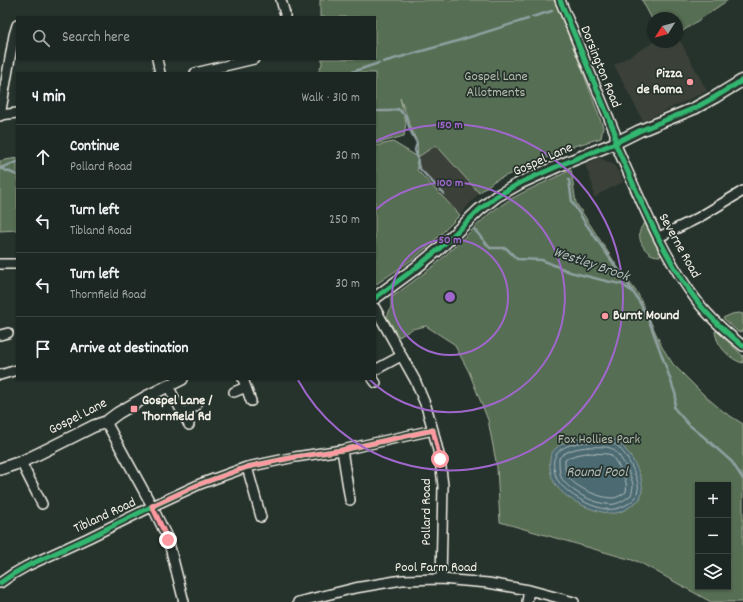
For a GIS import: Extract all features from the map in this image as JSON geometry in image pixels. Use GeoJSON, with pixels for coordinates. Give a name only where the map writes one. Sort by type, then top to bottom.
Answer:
{"type":"FeatureCollection","features":[{"type":"Feature","properties":{"kind":"street"},"geometry":{"type":"LineString","coordinates":[[281,0],[284,16]]}},
{"type":"Feature","properties":{"kind":"street","name":"Dorsington Road"},"geometry":{"type":"LineString","coordinates":[[560,0],[615,133],[615,144]]}},
{"type":"Feature","properties":{"kind":"street"},"geometry":{"type":"LineString","coordinates":[[16,28],[0,116],[16,113]]}},
{"type":"Feature","properties":{"kind":"street"},"geometry":{"type":"LineString","coordinates":[[157,60],[160,72]]}},
{"type":"Feature","properties":{"kind":"street"},"geometry":{"type":"LineString","coordinates":[[199,72],[250,60]]}},
{"type":"Feature","properties":{"kind":"street","name":"Gospel Lane"},"geometry":{"type":"LineString","coordinates":[[376,297],[439,249],[479,210],[497,196],[522,182],[558,166],[615,144],[639,131],[695,108],[743,80]]}},
{"type":"Feature","properties":{"kind":"street","name":"Severne Road"},"geometry":{"type":"LineString","coordinates":[[615,144],[659,238],[682,280],[715,322],[741,342]]}},
{"type":"Feature","properties":{"kind":"street"},"geometry":{"type":"LineString","coordinates":[[659,238],[698,218],[743,191]]}},
{"type":"Feature","properties":{"kind":"street"},"geometry":{"type":"LineString","coordinates":[[0,264],[16,264]]}},
{"type":"Feature","properties":{"kind":"street","name":"Pollard Road"},"geometry":{"type":"LineString","coordinates":[[376,310],[414,380],[423,399],[433,430],[440,459],[442,486],[441,579]]}},
{"type":"Feature","properties":{"kind":"street"},"geometry":{"type":"LineString","coordinates":[[376,369],[401,356]]}},
{"type":"Feature","properties":{"kind":"street"},"geometry":{"type":"LineString","coordinates":[[0,375],[16,370]]}},
{"type":"Feature","properties":{"kind":"street","name":"Gospel Lane"},"geometry":{"type":"LineString","coordinates":[[0,469],[21,462],[94,426],[106,422],[118,413],[146,397],[180,380]]}},
{"type":"Feature","properties":{"kind":"street"},"geometry":{"type":"LineString","coordinates":[[234,392],[244,383],[251,401]]}},
{"type":"Feature","properties":{"kind":"street"},"geometry":{"type":"LineString","coordinates":[[168,386],[189,425]]}},
{"type":"Feature","properties":{"kind":"street"},"geometry":{"type":"LineString","coordinates":[[183,413],[196,406]]}},
{"type":"Feature","properties":{"kind":"street"},"geometry":{"type":"LineString","coordinates":[[106,422],[152,506],[168,540],[184,602]]}},
{"type":"Feature","properties":{"kind":"street","name":"Tibland Road"},"geometry":{"type":"LineString","coordinates":[[0,583],[27,566],[152,506],[200,484],[247,467],[295,457],[342,450],[433,430]]}},
{"type":"Feature","properties":{"kind":"street"},"geometry":{"type":"LineString","coordinates":[[342,450],[350,500]]}},
{"type":"Feature","properties":{"kind":"street"},"geometry":{"type":"LineString","coordinates":[[21,462],[42,504]]}},
{"type":"Feature","properties":{"kind":"street"},"geometry":{"type":"LineString","coordinates":[[247,467],[261,517]]}},
{"type":"Feature","properties":{"kind":"street","name":"Pool Farm Road"},"geometry":{"type":"LineString","coordinates":[[298,602],[363,586],[402,580],[441,579],[488,583],[529,590],[574,602]]}},
{"type":"Feature","properties":{"kind":"street"},"geometry":{"type":"LineString","coordinates":[[527,602],[529,590]]}},
{"type":"Feature","properties":{"kind":"shaded area"},"geometry":{"type":"Polygon","coordinates":[[[647,46],[647,48],[683,48],[683,46],[707,91],[643,121],[614,65],[647,46]]]}},
{"type":"Feature","properties":{"kind":"shaded area"},"geometry":{"type":"Polygon","coordinates":[[[436,145],[479,193],[460,215],[427,180],[419,166],[418,157],[436,145]]]}},
{"type":"Feature","properties":{"kind":"shaded area"},"geometry":{"type":"Polygon","coordinates":[[[600,158],[614,165],[623,182],[594,198],[593,186],[585,164],[600,158]]]}},
{"type":"Feature","properties":{"kind":"green space","name":"Gospel Lane Allotments"},"geometry":{"type":"Polygon","coordinates":[[[320,0],[554,0],[582,69],[603,127],[601,138],[574,146],[494,181],[479,193],[436,145],[418,157],[417,143],[400,98],[406,123],[404,136],[376,144],[376,72],[318,72],[322,60],[376,60],[376,16],[320,16],[320,0]]]}},
{"type":"Feature","properties":{"kind":"green space"},"geometry":{"type":"Polygon","coordinates":[[[642,0],[728,0],[683,31],[683,12],[648,12],[642,0]]]}},
{"type":"Feature","properties":{"kind":"green space"},"geometry":{"type":"Polygon","coordinates":[[[393,142],[418,157],[419,166],[417,170],[460,215],[430,245],[413,259],[376,284],[376,146],[393,142]]]}},
{"type":"Feature","properties":{"kind":"green space"},"geometry":{"type":"Polygon","coordinates":[[[16,158],[16,230],[0,231],[0,161],[16,158]]]}},
{"type":"Feature","properties":{"kind":"green space","name":"Fox Hollies Park"},"geometry":{"type":"Polygon","coordinates":[[[571,170],[576,203],[617,266],[638,294],[662,347],[673,364],[705,396],[724,412],[743,424],[743,602],[711,602],[639,562],[500,522],[497,467],[488,420],[469,372],[454,344],[426,326],[412,329],[399,337],[387,317],[391,307],[391,298],[435,265],[490,213],[509,200],[571,170]]]}},
{"type":"Feature","properties":{"kind":"green space"},"geometry":{"type":"Polygon","coordinates":[[[647,222],[663,254],[660,256],[649,253],[642,245],[640,232],[643,225],[647,222]]]}},
{"type":"Feature","properties":{"kind":"green space"},"geometry":{"type":"Polygon","coordinates":[[[739,313],[743,314],[743,331],[738,332],[723,318],[739,313]]]}},
{"type":"Feature","properties":{"kind":"green space"},"geometry":{"type":"Polygon","coordinates":[[[715,331],[717,331],[743,356],[743,363],[733,359],[724,351],[718,341],[715,331]]]}},
{"type":"Feature","properties":{"kind":"water","name":"Round Pool"},"geometry":{"type":"Polygon","coordinates":[[[588,438],[606,438],[615,440],[624,447],[636,466],[641,479],[642,492],[640,499],[629,508],[616,513],[606,513],[584,506],[573,501],[559,490],[552,479],[550,457],[554,450],[567,442],[588,438]]]}},
{"type":"Feature","properties":{"kind":"waterway"},"geometry":{"type":"LineString","coordinates":[[532,17],[552,11]]}},
{"type":"Feature","properties":{"kind":"waterway"},"geometry":{"type":"LineString","coordinates":[[383,62],[528,19]]}},
{"type":"Feature","properties":{"kind":"waterway"},"geometry":{"type":"LineString","coordinates":[[352,72],[379,63]]}},
{"type":"Feature","properties":{"kind":"waterway","name":"Westley Brook"},"geometry":{"type":"LineString","coordinates":[[376,111],[390,111],[398,109],[406,116],[410,130],[417,143],[415,150],[419,168],[444,194]]}},
{"type":"Feature","properties":{"kind":"waterway","name":"Westley Brook"},"geometry":{"type":"LineString","coordinates":[[0,168],[16,162]]}},
{"type":"Feature","properties":{"kind":"waterway","name":"Westley Brook"},"geometry":{"type":"LineString","coordinates":[[0,168],[16,175]]}},
{"type":"Feature","properties":{"kind":"waterway"},"geometry":{"type":"LineString","coordinates":[[569,180],[572,202],[632,290]]}},
{"type":"Feature","properties":{"kind":"waterway","name":"Westley Brook"},"geometry":{"type":"LineString","coordinates":[[474,229],[490,248],[506,248],[517,259],[542,260],[570,272],[621,284],[633,292],[651,326],[665,364],[676,396],[674,408],[688,424],[732,462],[743,479]]}},
{"type":"Feature","properties":{"kind":"cycle path"},"geometry":{"type":"LineString","coordinates":[[560,0],[615,133],[615,143],[662,245],[684,283],[697,301],[719,325],[743,346]]}},
{"type":"Feature","properties":{"kind":"cycle path"},"geometry":{"type":"LineString","coordinates":[[376,297],[439,249],[479,210],[497,196],[522,182],[695,108],[743,80]]}},
{"type":"Feature","properties":{"kind":"cycle path"},"geometry":{"type":"LineString","coordinates":[[0,583],[27,566],[157,504],[200,484],[247,467],[295,457],[342,450],[433,430]]}},
{"type":"Feature","properties":{"kind":"place","name":"Pizza de Roma"},"geometry":{"type":"Point","coordinates":[690,82]}},
{"type":"Feature","properties":{"kind":"place","name":"Burnt Mound"},"geometry":{"type":"Point","coordinates":[605,316]}},
{"type":"Feature","properties":{"kind":"place","name":"Gospel Lane / Thornfield Rd"},"geometry":{"type":"Point","coordinates":[134,409]}},
{"type":"Feature","properties":{"kind":"route"},"geometry":{"type":"LineString","coordinates":[[168,540],[152,506],[200,484],[247,467],[295,457],[342,450],[433,430],[440,459]]}}]}
